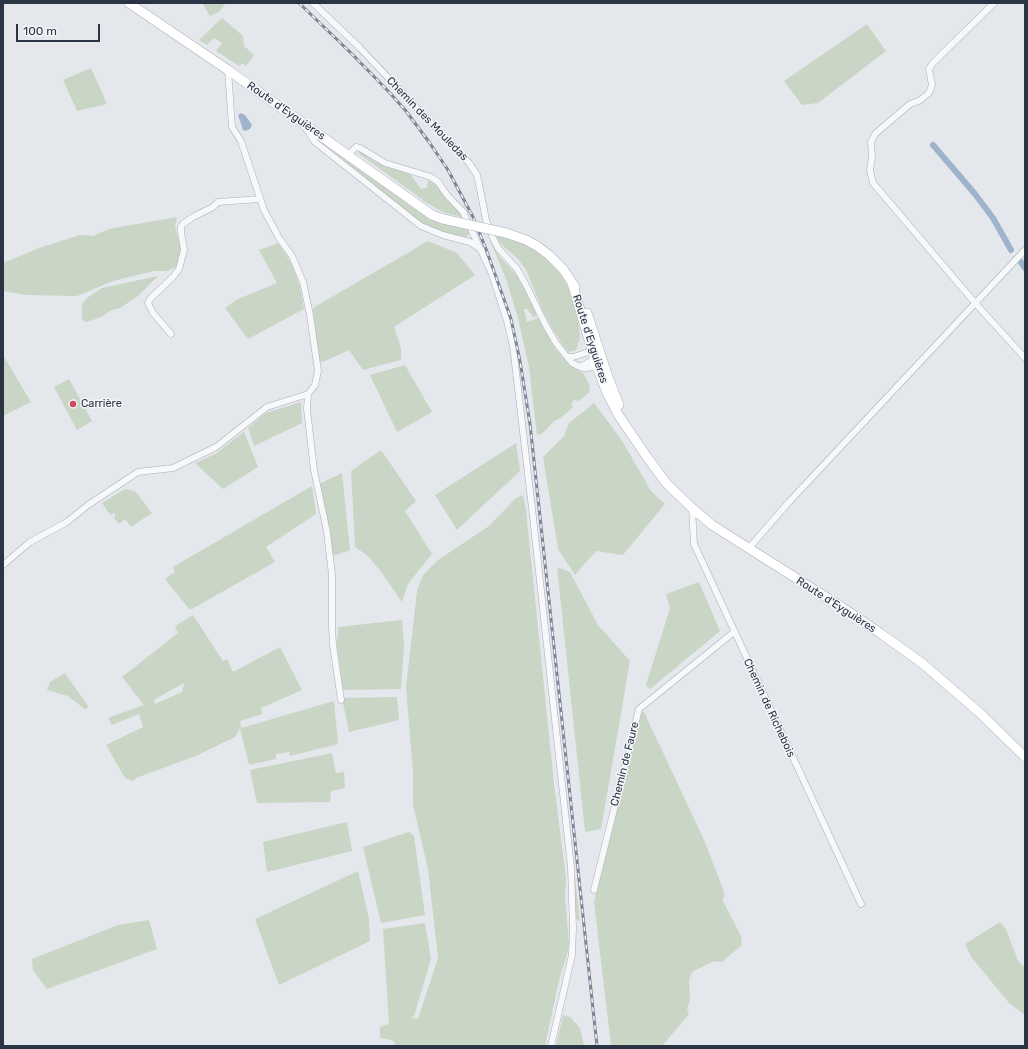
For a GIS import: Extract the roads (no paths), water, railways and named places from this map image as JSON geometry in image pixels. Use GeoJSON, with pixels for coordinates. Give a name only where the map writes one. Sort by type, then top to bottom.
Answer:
{"type":"FeatureCollection","features":[{"type":"Feature","properties":{"kind":"main road","name":"Route d'Eyguières"},"geometry":{"type":"LineString","coordinates":[[129,3],[301,121],[432,215],[443,220],[506,233],[526,240],[537,246],[564,269],[581,298],[595,356],[619,416],[646,457],[667,484],[712,525],[837,604],[922,663],[981,714],[1025,757]]}},
{"type":"Feature","properties":{"kind":"main road","name":"Route d'Eyguières"},"geometry":{"type":"LineString","coordinates":[[595,356],[608,376],[619,405],[646,457]]}},
{"type":"Feature","properties":{"kind":"street","name":"Chemin des Mouledas"},"geometry":{"type":"LineString","coordinates":[[314,3],[360,48],[469,163],[478,179],[486,220],[493,238],[498,248],[517,269],[544,324],[556,343],[572,363],[580,367],[595,356]]}},
{"type":"Feature","properties":{"kind":"street"},"geometry":{"type":"LineString","coordinates":[[994,3],[932,63],[929,69],[932,85],[929,93],[918,101],[910,104],[875,134],[871,142],[872,157],[870,170],[873,183],[976,304],[1025,358]]}},
{"type":"Feature","properties":{"kind":"street"},"geometry":{"type":"LineString","coordinates":[[228,70],[232,127],[241,141],[264,210],[278,238],[292,256],[303,282],[310,315],[318,371],[315,385],[308,394],[307,409],[314,470],[327,532],[332,575],[333,645],[341,700]]}},
{"type":"Feature","properties":{"kind":"street"},"geometry":{"type":"LineString","coordinates":[[301,121],[315,142],[421,226],[443,235],[470,242],[482,250]]}},
{"type":"Feature","properties":{"kind":"street"},"geometry":{"type":"LineString","coordinates":[[348,155],[356,148],[360,148],[385,163],[432,177],[438,182],[447,195],[472,223],[507,321],[512,346],[534,525],[571,867],[573,928],[572,955],[551,1046]]}},
{"type":"Feature","properties":{"kind":"street"},"geometry":{"type":"LineString","coordinates":[[171,334],[153,313],[148,303],[150,298],[173,277],[179,269],[184,250],[181,227],[193,217],[213,207],[218,202],[260,198]]}},
{"type":"Feature","properties":{"kind":"street"},"geometry":{"type":"LineString","coordinates":[[748,549],[795,496],[1025,250]]}},
{"type":"Feature","properties":{"kind":"street"},"geometry":{"type":"LineString","coordinates":[[568,357],[595,356]]}},
{"type":"Feature","properties":{"kind":"street"},"geometry":{"type":"LineString","coordinates":[[3,565],[30,542],[67,522],[138,472],[173,468],[216,447],[267,407],[308,394]]}},
{"type":"Feature","properties":{"kind":"street","name":"Chemin de Richebois"},"geometry":{"type":"LineString","coordinates":[[692,508],[694,544],[861,904]]}},
{"type":"Feature","properties":{"kind":"street","name":"Chemin de Faure"},"geometry":{"type":"LineString","coordinates":[[594,890],[639,709],[734,632]]}},
{"type":"Feature","properties":{"kind":"water"},"geometry":{"type":"Polygon","coordinates":[[[241,113],[245,115],[252,125],[250,129],[245,131],[243,130],[238,115],[241,113]]]}},
{"type":"Feature","properties":{"kind":"waterway"},"geometry":{"type":"LineString","coordinates":[[933,145],[975,194],[993,218],[1011,250]]}},
{"type":"Feature","properties":{"kind":"waterway"},"geometry":{"type":"LineString","coordinates":[[1021,262],[1025,268]]}},
{"type":"Feature","properties":{"kind":"railway"},"geometry":{"type":"LineString","coordinates":[[299,3],[352,54],[406,111],[448,170],[473,217],[511,319],[520,361],[530,424],[597,1046]]}},
{"type":"Feature","properties":{"kind":"place","name":"Carrière"},"geometry":{"type":"Point","coordinates":[73,404]}}]}
